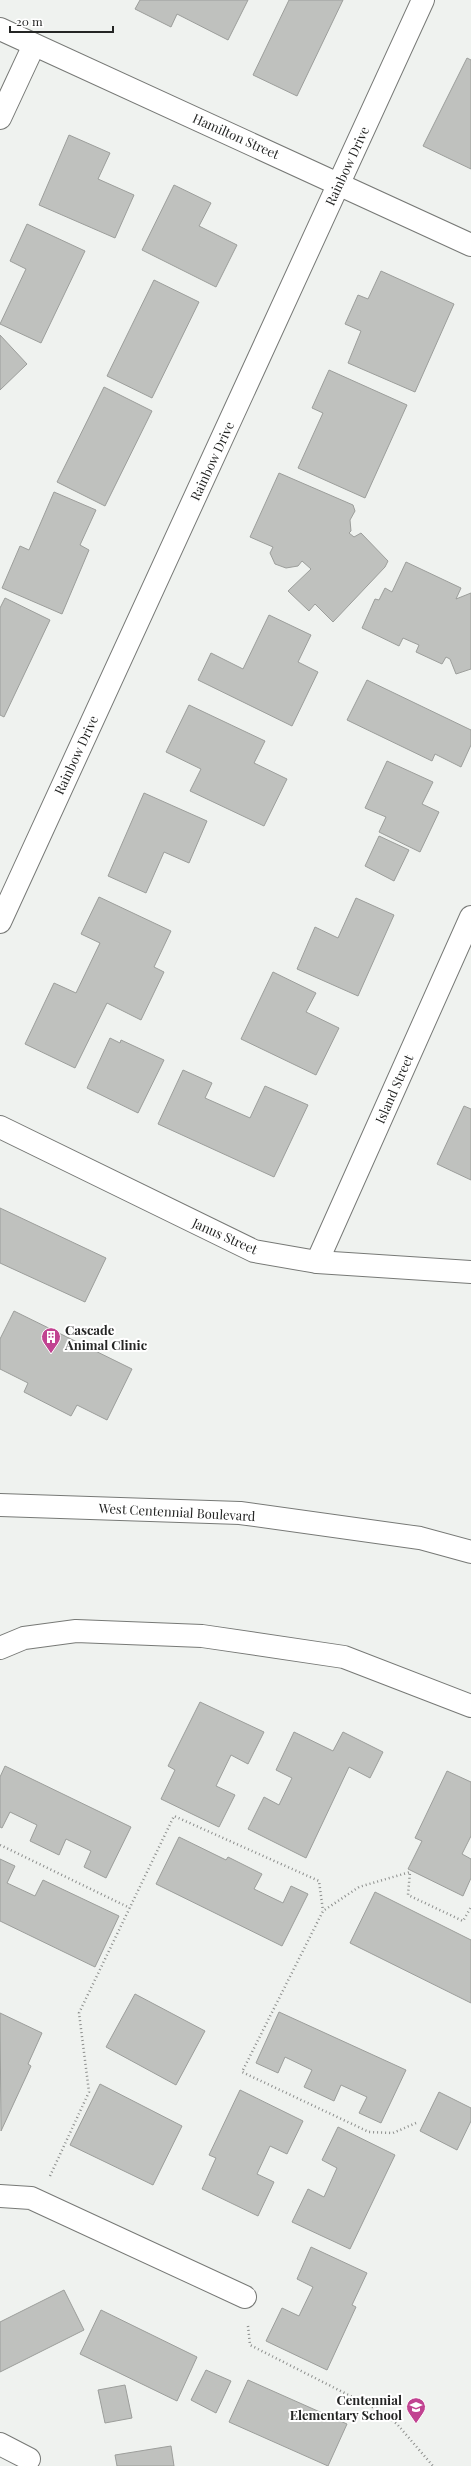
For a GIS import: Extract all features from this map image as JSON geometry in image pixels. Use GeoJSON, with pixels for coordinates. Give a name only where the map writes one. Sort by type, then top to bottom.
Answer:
{"type":"FeatureCollection","features":[{"type":"Feature","properties":{"kind":"street","name":"Rainbow Drive"},"geometry":{"type":"LineString","coordinates":[[0,922],[7,890],[339,183],[423,0]]}},
{"type":"Feature","properties":{"kind":"street","name":"Hamilton Street"},"geometry":{"type":"LineString","coordinates":[[0,29],[339,183],[471,245]]}},
{"type":"Feature","properties":{"kind":"street"},"geometry":{"type":"LineString","coordinates":[[0,118],[34,45]]}},
{"type":"Feature","properties":{"kind":"street","name":"Island Street"},"geometry":{"type":"LineString","coordinates":[[317,1262],[471,917]]}},
{"type":"Feature","properties":{"kind":"street","name":"Janus Street"},"geometry":{"type":"LineString","coordinates":[[0,1127],[254,1251],[317,1262],[471,1272]]}},
{"type":"Feature","properties":{"kind":"street","name":"West Centennial Boulevard"},"geometry":{"type":"LineString","coordinates":[[0,1506],[240,1513],[420,1538],[471,1552]]}},
{"type":"Feature","properties":{"kind":"street"},"geometry":{"type":"LineString","coordinates":[[0,1648],[24,1638],[76,1631],[202,1636],[344,1657],[471,1706]]}},
{"type":"Feature","properties":{"kind":"street"},"geometry":{"type":"LineString","coordinates":[[0,2196],[31,2198],[245,2297]]}},
{"type":"Feature","properties":{"kind":"street"},"geometry":{"type":"LineString","coordinates":[[0,2444],[29,2459]]}},
{"type":"Feature","properties":{"kind":"path"},"geometry":{"type":"LineString","coordinates":[[38,2201],[90,2092],[79,2013],[174,1816],[319,1882],[323,1911]]}},
{"type":"Feature","properties":{"kind":"path"},"geometry":{"type":"LineString","coordinates":[[0,1845],[130,1908]]}},
{"type":"Feature","properties":{"kind":"path"},"geometry":{"type":"LineString","coordinates":[[416,2123],[393,2133],[369,2132],[242,2072],[323,1911],[359,1887],[410,1872],[408,1895],[463,1921],[471,1907]]}},
{"type":"Feature","properties":{"kind":"path"},"geometry":{"type":"LineString","coordinates":[[245,2297],[250,2345],[382,2412],[398,2424],[433,2466]]}},
{"type":"Feature","properties":{"kind":"building"},"geometry":{"type":"Polygon","coordinates":[[[140,0],[248,0],[228,40],[177,14],[171,27],[135,9],[140,0]]]}},
{"type":"Feature","properties":{"kind":"building"},"geometry":{"type":"Polygon","coordinates":[[[289,0],[343,0],[297,96],[253,75],[289,0]]]}},
{"type":"Feature","properties":{"kind":"building"},"geometry":{"type":"Polygon","coordinates":[[[467,58],[471,60],[471,169],[423,146],[467,58]]]}},
{"type":"Feature","properties":{"kind":"building"},"geometry":{"type":"Polygon","coordinates":[[[69,135],[110,153],[98,179],[134,195],[115,238],[39,205],[69,135]]]}},
{"type":"Feature","properties":{"kind":"building"},"geometry":{"type":"Polygon","coordinates":[[[174,185],[211,203],[199,226],[237,245],[216,287],[142,250],[174,185]]]}},
{"type":"Feature","properties":{"kind":"building"},"geometry":{"type":"Polygon","coordinates":[[[27,224],[85,251],[41,343],[0,324],[26,269],[10,261],[27,224]]]}},
{"type":"Feature","properties":{"kind":"building"},"geometry":{"type":"Polygon","coordinates":[[[381,271],[454,304],[415,392],[348,363],[361,331],[345,324],[358,295],[368,299],[381,271]]]}},
{"type":"Feature","properties":{"kind":"building"},"geometry":{"type":"Polygon","coordinates":[[[154,280],[199,302],[152,398],[107,376],[154,280]]]}},
{"type":"Feature","properties":{"kind":"building"},"geometry":{"type":"Polygon","coordinates":[[[0,335],[27,364],[0,390],[0,335]]]}},
{"type":"Feature","properties":{"kind":"building"},"geometry":{"type":"Polygon","coordinates":[[[329,370],[407,405],[365,498],[298,468],[323,413],[312,408],[329,370]]]}},
{"type":"Feature","properties":{"kind":"building"},"geometry":{"type":"Polygon","coordinates":[[[104,387],[152,411],[105,506],[57,482],[104,387]]]}},
{"type":"Feature","properties":{"kind":"building"},"geometry":{"type":"Polygon","coordinates":[[[279,473],[353,505],[355,511],[350,520],[351,531],[349,533],[354,537],[361,533],[388,561],[385,567],[333,622],[315,604],[309,611],[288,591],[311,569],[302,561],[298,566],[286,568],[275,564],[270,553],[273,547],[250,537],[279,473]]]}},
{"type":"Feature","properties":{"kind":"building"},"geometry":{"type":"Polygon","coordinates":[[[54,492],[96,510],[80,545],[89,550],[62,614],[2,588],[20,546],[29,550],[54,492]]]}},
{"type":"Feature","properties":{"kind":"building"},"geometry":{"type":"Polygon","coordinates":[[[406,562],[461,588],[456,599],[471,593],[471,669],[456,674],[450,659],[446,657],[442,664],[416,652],[419,645],[403,638],[399,646],[362,628],[375,599],[379,600],[385,588],[392,592],[406,562]]]}},
{"type":"Feature","properties":{"kind":"building"},"geometry":{"type":"Polygon","coordinates":[[[5,598],[50,620],[4,717],[0,715],[0,608],[5,598]]]}},
{"type":"Feature","properties":{"kind":"building"},"geometry":{"type":"Polygon","coordinates":[[[269,615],[311,635],[298,662],[318,672],[292,726],[198,680],[211,653],[243,669],[269,615]]]}},
{"type":"Feature","properties":{"kind":"building"},"geometry":{"type":"Polygon","coordinates":[[[367,680],[471,730],[471,745],[461,767],[435,754],[432,761],[347,720],[367,680]]]}},
{"type":"Feature","properties":{"kind":"building"},"geometry":{"type":"Polygon","coordinates":[[[189,705],[265,741],[254,763],[287,779],[264,826],[190,791],[201,769],[166,752],[189,705]]]}},
{"type":"Feature","properties":{"kind":"building"},"geometry":{"type":"Polygon","coordinates":[[[387,761],[433,782],[422,804],[439,812],[420,852],[379,832],[386,817],[365,808],[387,761]]]}},
{"type":"Feature","properties":{"kind":"building"},"geometry":{"type":"Polygon","coordinates":[[[144,793],[207,821],[189,863],[164,852],[146,893],[108,876],[144,793]]]}},
{"type":"Feature","properties":{"kind":"building"},"geometry":{"type":"Polygon","coordinates":[[[379,836],[409,850],[394,881],[365,866],[379,836]]]}},
{"type":"Feature","properties":{"kind":"building"},"geometry":{"type":"Polygon","coordinates":[[[99,897],[171,931],[154,967],[164,972],[141,1020],[107,1003],[75,1068],[25,1044],[54,983],[76,993],[100,943],[81,934],[99,897]]]}},
{"type":"Feature","properties":{"kind":"building"},"geometry":{"type":"Polygon","coordinates":[[[356,898],[394,915],[358,996],[297,969],[315,927],[338,938],[356,898]]]}},
{"type":"Feature","properties":{"kind":"building"},"geometry":{"type":"Polygon","coordinates":[[[273,972],[316,993],[306,1012],[339,1028],[316,1075],[241,1039],[273,972]]]}},
{"type":"Feature","properties":{"kind":"building"},"geometry":{"type":"Polygon","coordinates":[[[110,1038],[120,1043],[121,1040],[164,1060],[138,1113],[87,1088],[110,1038]]]}},
{"type":"Feature","properties":{"kind":"building"},"geometry":{"type":"Polygon","coordinates":[[[183,1070],[212,1083],[205,1098],[250,1118],[265,1086],[308,1105],[274,1177],[158,1124],[183,1070]]]}},
{"type":"Feature","properties":{"kind":"building"},"geometry":{"type":"Polygon","coordinates":[[[464,1106],[471,1109],[471,1180],[437,1164],[464,1106]]]}},
{"type":"Feature","properties":{"kind":"building"},"geometry":{"type":"Polygon","coordinates":[[[0,1208],[106,1258],[85,1302],[0,1263],[0,1208]]]}},
{"type":"Feature","properties":{"kind":"building","name":"Cascade Animal Clinic"},"geometry":{"type":"Polygon","coordinates":[[[14,1311],[132,1369],[107,1420],[77,1405],[71,1416],[24,1392],[28,1383],[0,1369],[0,1339],[14,1311]]]}},
{"type":"Feature","properties":{"kind":"building"},"geometry":{"type":"Polygon","coordinates":[[[200,1702],[264,1732],[248,1764],[231,1755],[216,1786],[235,1795],[219,1827],[161,1799],[175,1770],[168,1766],[200,1702]]]}},
{"type":"Feature","properties":{"kind":"building"},"geometry":{"type":"Polygon","coordinates":[[[294,1732],[333,1751],[343,1732],[383,1752],[370,1778],[349,1767],[306,1858],[248,1829],[264,1797],[279,1805],[292,1778],[276,1770],[294,1732]]]}},
{"type":"Feature","properties":{"kind":"building"},"geometry":{"type":"Polygon","coordinates":[[[5,1766],[131,1827],[106,1878],[84,1867],[91,1851],[66,1839],[59,1855],[30,1841],[37,1825],[10,1812],[2,1828],[0,1827],[0,1777],[5,1766]]]}},
{"type":"Feature","properties":{"kind":"building"},"geometry":{"type":"Polygon","coordinates":[[[447,1771],[471,1782],[471,1836],[462,1854],[471,1859],[471,1878],[463,1896],[408,1869],[422,1841],[415,1838],[447,1771]]]}},
{"type":"Feature","properties":{"kind":"building"},"geometry":{"type":"Polygon","coordinates":[[[179,1837],[226,1860],[228,1857],[262,1874],[254,1889],[283,1903],[291,1886],[308,1894],[282,1946],[156,1884],[179,1837]]]}},
{"type":"Feature","properties":{"kind":"building"},"geometry":{"type":"Polygon","coordinates":[[[0,1859],[15,1866],[7,1883],[35,1896],[43,1880],[119,1916],[95,1967],[0,1921],[0,1859]]]}},
{"type":"Feature","properties":{"kind":"building"},"geometry":{"type":"Polygon","coordinates":[[[375,1892],[471,1940],[471,2003],[350,1943],[375,1892]]]}},
{"type":"Feature","properties":{"kind":"building"},"geometry":{"type":"Polygon","coordinates":[[[135,1994],[205,2031],[176,2085],[106,2047],[135,1994]]]}},
{"type":"Feature","properties":{"kind":"building"},"geometry":{"type":"Polygon","coordinates":[[[279,2012],[406,2070],[381,2123],[359,2113],[367,2097],[341,2085],[334,2101],[304,2087],[312,2070],[285,2057],[278,2073],[256,2063],[279,2012]]]}},
{"type":"Feature","properties":{"kind":"building"},"geometry":{"type":"Polygon","coordinates":[[[0,2013],[42,2033],[28,2064],[31,2066],[1,2131],[0,2013]]]}},
{"type":"Feature","properties":{"kind":"building"},"geometry":{"type":"Polygon","coordinates":[[[100,2084],[182,2126],[153,2185],[70,2145],[100,2084]]]}},
{"type":"Feature","properties":{"kind":"building"},"geometry":{"type":"Polygon","coordinates":[[[240,2090],[303,2121],[287,2154],[270,2146],[257,2174],[274,2182],[258,2216],[202,2189],[216,2158],[209,2155],[240,2090]]]}},
{"type":"Feature","properties":{"kind":"building"},"geometry":{"type":"Polygon","coordinates":[[[439,2092],[471,2108],[471,2121],[457,2150],[420,2131],[439,2092]]]}},
{"type":"Feature","properties":{"kind":"building"},"geometry":{"type":"Polygon","coordinates":[[[338,2127],[395,2155],[350,2249],[292,2222],[308,2189],[324,2197],[337,2168],[322,2160],[338,2127]]]}},
{"type":"Feature","properties":{"kind":"building"},"geometry":{"type":"Polygon","coordinates":[[[311,2247],[367,2273],[352,2305],[356,2307],[327,2370],[266,2341],[282,2308],[299,2316],[313,2287],[297,2279],[311,2247]]]}},
{"type":"Feature","properties":{"kind":"building"},"geometry":{"type":"Polygon","coordinates":[[[64,2290],[84,2330],[0,2372],[0,2322],[64,2290]]]}},
{"type":"Feature","properties":{"kind":"building"},"geometry":{"type":"Polygon","coordinates":[[[101,2310],[197,2357],[177,2401],[80,2354],[101,2310]]]}},
{"type":"Feature","properties":{"kind":"building"},"geometry":{"type":"Polygon","coordinates":[[[206,2370],[231,2381],[216,2413],[191,2400],[206,2370]]]}},
{"type":"Feature","properties":{"kind":"building"},"geometry":{"type":"Polygon","coordinates":[[[248,2380],[347,2424],[328,2466],[229,2422],[248,2380]]]}},
{"type":"Feature","properties":{"kind":"building"},"geometry":{"type":"Polygon","coordinates":[[[125,2385],[132,2418],[105,2423],[98,2390],[125,2385]]]}},
{"type":"Feature","properties":{"kind":"building"},"geometry":{"type":"Polygon","coordinates":[[[171,2446],[174,2466],[117,2466],[115,2455],[171,2446]]]}},
{"type":"Feature","properties":{"kind":"place","name":"Cascade Animal Clinic"},"geometry":{"type":"Point","coordinates":[51,1354]}},
{"type":"Feature","properties":{"kind":"place","name":"Centennial Elementary School"},"geometry":{"type":"Point","coordinates":[416,2424]}}]}
